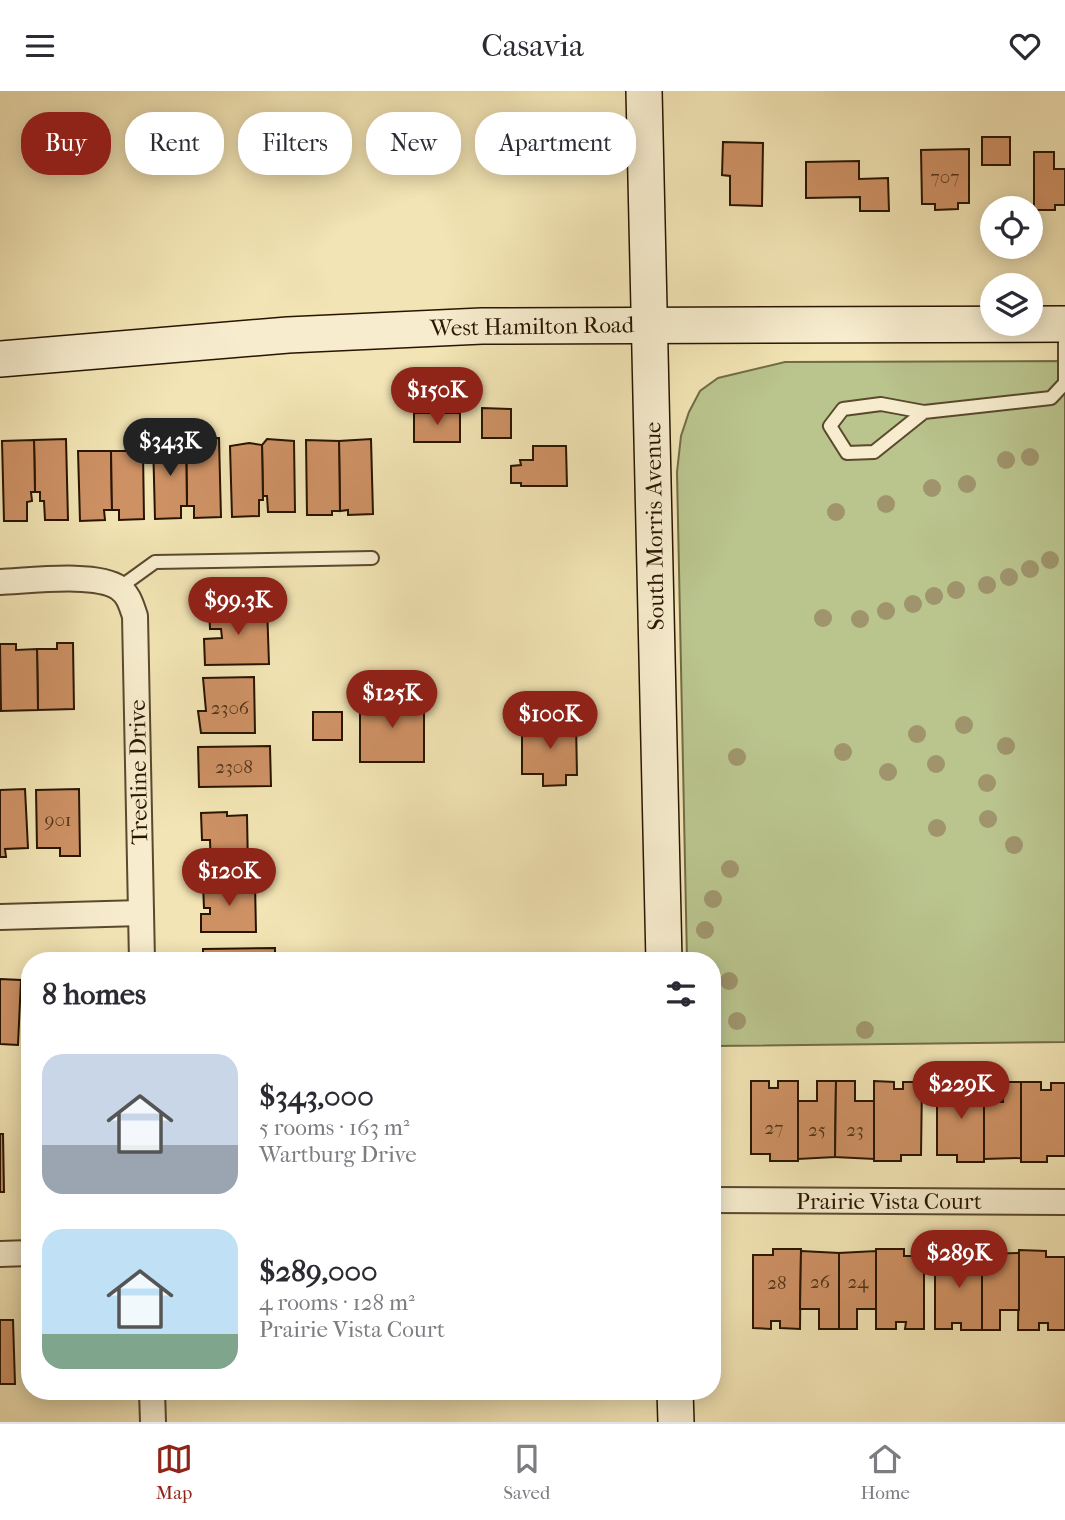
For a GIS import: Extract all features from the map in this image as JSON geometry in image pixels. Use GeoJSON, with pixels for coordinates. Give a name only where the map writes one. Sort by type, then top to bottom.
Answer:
{"type":"FeatureCollection","features":[{"type":"Feature","properties":{"kind":"main road","name":"South Morris Avenue"},"geometry":{"type":"LineString","coordinates":[[644,91],[664,952]]}},
{"type":"Feature","properties":{"kind":"main road","name":"West Hamilton Road"},"geometry":{"type":"LineString","coordinates":[[0,359],[329,333],[482,326],[1065,324]]}},
{"type":"Feature","properties":{"kind":"main road"},"geometry":{"type":"LineString","coordinates":[[675,1400],[676,1422]]}},
{"type":"Feature","properties":{"kind":"street"},"geometry":{"type":"LineString","coordinates":[[0,582],[94,580],[119,588]]}},
{"type":"Feature","properties":{"kind":"street","name":"Treeline Drive"},"geometry":{"type":"LineString","coordinates":[[119,588],[130,599],[135,616],[142,952]]}},
{"type":"Feature","properties":{"kind":"street"},"geometry":{"type":"LineString","coordinates":[[0,917],[141,913]]}},
{"type":"Feature","properties":{"kind":"street","name":"Prairie Vista Court"},"geometry":{"type":"LineString","coordinates":[[721,1200],[1065,1202]]}},
{"type":"Feature","properties":{"kind":"street"},"geometry":{"type":"LineString","coordinates":[[0,1254],[21,1253]]}},
{"type":"Feature","properties":{"kind":"street"},"geometry":{"type":"LineString","coordinates":[[152,1400],[153,1422]]}},
{"type":"Feature","properties":{"kind":"lane"},"geometry":{"type":"LineString","coordinates":[[924,412],[874,452],[847,453],[830,426],[843,409],[881,404],[924,412],[1051,398],[1065,383],[1065,324]]}},
{"type":"Feature","properties":{"kind":"lane"},"geometry":{"type":"LineString","coordinates":[[119,588],[155,562],[372,558]]}},
{"type":"Feature","properties":{"kind":"green space"},"geometry":{"type":"Polygon","coordinates":[[[1065,361],[1065,1042],[721,1046],[721,952],[687,952],[677,472],[681,436],[700,391],[718,378],[785,362],[1065,361]]]}},
{"type":"Feature","properties":{"kind":"building"},"geometry":{"type":"Polygon","coordinates":[[[982,137],[1010,137],[1010,165],[982,165],[982,137]]]}},
{"type":"Feature","properties":{"kind":"building"},"geometry":{"type":"Polygon","coordinates":[[[723,142],[763,143],[762,206],[730,205],[730,176],[722,175],[723,142]]]}},
{"type":"Feature","properties":{"kind":"building"},"geometry":{"type":"Polygon","coordinates":[[[969,149],[969,203],[958,203],[958,209],[935,210],[935,204],[922,204],[921,150],[969,149]]]}},
{"type":"Feature","properties":{"kind":"building"},"geometry":{"type":"Polygon","coordinates":[[[1034,152],[1054,152],[1054,169],[1065,169],[1065,205],[1055,205],[1055,210],[1043,210],[1043,196],[1034,196],[1034,152]]]}},
{"type":"Feature","properties":{"kind":"building"},"geometry":{"type":"Polygon","coordinates":[[[859,161],[859,179],[888,178],[889,211],[860,211],[860,197],[806,198],[806,162],[859,161]]]}},
{"type":"Feature","properties":{"kind":"building"},"geometry":{"type":"Polygon","coordinates":[[[482,408],[511,409],[511,438],[482,438],[482,408]]]}},
{"type":"Feature","properties":{"kind":"building"},"geometry":{"type":"Polygon","coordinates":[[[414,413],[460,413],[460,442],[414,442],[414,413]]]}},
{"type":"Feature","properties":{"kind":"building"},"geometry":{"type":"Polygon","coordinates":[[[219,438],[221,517],[194,518],[194,506],[187,506],[186,439],[219,438]]]}},
{"type":"Feature","properties":{"kind":"building"},"geometry":{"type":"Polygon","coordinates":[[[66,439],[68,520],[45,520],[44,501],[40,501],[40,492],[35,492],[34,440],[66,439]]]}},
{"type":"Feature","properties":{"kind":"building"},"geometry":{"type":"Polygon","coordinates":[[[186,439],[187,506],[181,506],[181,518],[155,519],[153,440],[186,439]]]}},
{"type":"Feature","properties":{"kind":"building"},"geometry":{"type":"Polygon","coordinates":[[[267,439],[294,441],[295,512],[268,512],[267,496],[263,496],[262,445],[267,439]]]}},
{"type":"Feature","properties":{"kind":"building"},"geometry":{"type":"Polygon","coordinates":[[[371,439],[373,514],[348,515],[348,510],[340,511],[339,441],[371,439]]]}},
{"type":"Feature","properties":{"kind":"building"},"geometry":{"type":"Polygon","coordinates":[[[34,440],[35,492],[31,492],[32,501],[27,502],[27,521],[4,521],[2,441],[34,440]]]}},
{"type":"Feature","properties":{"kind":"building"},"geometry":{"type":"Polygon","coordinates":[[[306,440],[339,441],[340,511],[332,511],[332,515],[307,515],[306,440]]]}},
{"type":"Feature","properties":{"kind":"building"},"geometry":{"type":"Polygon","coordinates":[[[249,443],[262,445],[263,500],[259,500],[259,516],[232,517],[230,446],[249,443]]]}},
{"type":"Feature","properties":{"kind":"building"},"geometry":{"type":"Polygon","coordinates":[[[533,446],[566,446],[567,486],[521,486],[521,483],[511,483],[511,466],[521,465],[520,460],[533,460],[533,446]]]}},
{"type":"Feature","properties":{"kind":"building"},"geometry":{"type":"Polygon","coordinates":[[[78,451],[111,451],[112,510],[104,510],[105,520],[80,521],[78,451]]]}},
{"type":"Feature","properties":{"kind":"building"},"geometry":{"type":"Polygon","coordinates":[[[111,451],[143,451],[144,519],[119,520],[119,510],[112,510],[111,451]]]}},
{"type":"Feature","properties":{"kind":"building"},"geometry":{"type":"Polygon","coordinates":[[[267,606],[269,664],[205,665],[204,639],[222,638],[221,629],[210,629],[209,608],[267,606]]]}},
{"type":"Feature","properties":{"kind":"building"},"geometry":{"type":"Polygon","coordinates":[[[57,643],[73,643],[74,709],[38,710],[37,649],[57,649],[57,643]]]}},
{"type":"Feature","properties":{"kind":"building"},"geometry":{"type":"Polygon","coordinates":[[[0,644],[16,644],[16,650],[37,649],[38,710],[1,711],[0,644]]]}},
{"type":"Feature","properties":{"kind":"building"},"geometry":{"type":"Polygon","coordinates":[[[254,677],[255,733],[201,733],[198,711],[206,711],[203,678],[254,677]]]}},
{"type":"Feature","properties":{"kind":"building"},"geometry":{"type":"Polygon","coordinates":[[[360,698],[424,698],[424,762],[360,762],[360,698]]]}},
{"type":"Feature","properties":{"kind":"building"},"geometry":{"type":"Polygon","coordinates":[[[313,712],[342,712],[342,740],[313,740],[313,712]]]}},
{"type":"Feature","properties":{"kind":"building"},"geometry":{"type":"Polygon","coordinates":[[[522,722],[576,722],[577,775],[566,775],[566,785],[543,786],[543,774],[522,774],[522,722]]]}},
{"type":"Feature","properties":{"kind":"building"},"geometry":{"type":"Polygon","coordinates":[[[270,746],[271,786],[199,787],[198,747],[270,746]]]}},
{"type":"Feature","properties":{"kind":"building"},"geometry":{"type":"Polygon","coordinates":[[[25,789],[28,848],[5,849],[6,857],[0,857],[0,790],[25,789]]]}},
{"type":"Feature","properties":{"kind":"building"},"geometry":{"type":"Polygon","coordinates":[[[79,789],[80,856],[60,856],[60,848],[37,848],[36,790],[79,789]]]}},
{"type":"Feature","properties":{"kind":"building"},"geometry":{"type":"Polygon","coordinates":[[[227,812],[227,816],[247,815],[248,869],[211,871],[210,840],[202,840],[201,813],[227,812]]]}},
{"type":"Feature","properties":{"kind":"building"},"geometry":{"type":"Polygon","coordinates":[[[255,883],[256,932],[201,932],[201,914],[210,914],[210,908],[204,908],[203,884],[255,883]]]}},
{"type":"Feature","properties":{"kind":"building"},"geometry":{"type":"Polygon","coordinates":[[[275,948],[275,952],[203,952],[203,949],[275,948]]]}},
{"type":"Feature","properties":{"kind":"building"},"geometry":{"type":"Polygon","coordinates":[[[0,979],[21,980],[18,1045],[0,1044],[0,979]]]}},
{"type":"Feature","properties":{"kind":"building"},"geometry":{"type":"Polygon","coordinates":[[[751,1081],[769,1081],[769,1088],[778,1088],[778,1081],[798,1081],[798,1161],[770,1161],[770,1154],[751,1154],[751,1081]]]}},
{"type":"Feature","properties":{"kind":"building"},"geometry":{"type":"Polygon","coordinates":[[[817,1081],[836,1081],[835,1157],[798,1159],[798,1101],[817,1101],[817,1081]]]}},
{"type":"Feature","properties":{"kind":"building"},"geometry":{"type":"Polygon","coordinates":[[[836,1081],[855,1081],[855,1101],[874,1101],[874,1159],[835,1157],[836,1081]]]}},
{"type":"Feature","properties":{"kind":"building"},"geometry":{"type":"Polygon","coordinates":[[[874,1081],[894,1082],[894,1089],[903,1089],[903,1082],[922,1082],[921,1155],[901,1155],[901,1161],[874,1161],[874,1081]]]}},
{"type":"Feature","properties":{"kind":"building"},"geometry":{"type":"Polygon","coordinates":[[[964,1082],[984,1082],[984,1162],[957,1162],[957,1155],[937,1155],[937,1083],[954,1083],[954,1089],[964,1089],[964,1082]]]}},
{"type":"Feature","properties":{"kind":"building"},"geometry":{"type":"Polygon","coordinates":[[[1003,1082],[1021,1082],[1021,1158],[984,1159],[984,1102],[1003,1102],[1003,1082]]]}},
{"type":"Feature","properties":{"kind":"building"},"geometry":{"type":"Polygon","coordinates":[[[1021,1082],[1041,1082],[1041,1090],[1051,1090],[1051,1083],[1065,1083],[1065,1156],[1047,1156],[1047,1162],[1021,1162],[1021,1082]]]}},
{"type":"Feature","properties":{"kind":"building"},"geometry":{"type":"Polygon","coordinates":[[[0,1134],[3,1134],[4,1192],[0,1192],[0,1134]]]}},
{"type":"Feature","properties":{"kind":"building"},"geometry":{"type":"Polygon","coordinates":[[[773,1249],[801,1249],[800,1329],[780,1328],[780,1321],[771,1321],[771,1329],[753,1328],[753,1255],[773,1255],[773,1249]]]}},
{"type":"Feature","properties":{"kind":"building"},"geometry":{"type":"Polygon","coordinates":[[[876,1249],[904,1249],[904,1256],[924,1256],[924,1329],[905,1329],[906,1322],[896,1322],[896,1329],[876,1329],[876,1249]]]}},
{"type":"Feature","properties":{"kind":"building"},"geometry":{"type":"Polygon","coordinates":[[[956,1250],[982,1250],[982,1330],[961,1330],[961,1323],[952,1323],[952,1329],[935,1329],[935,1256],[956,1256],[956,1250]]]}},
{"type":"Feature","properties":{"kind":"building"},"geometry":{"type":"Polygon","coordinates":[[[1019,1250],[1046,1251],[1046,1257],[1065,1257],[1065,1330],[1048,1330],[1048,1323],[1039,1323],[1039,1330],[1018,1330],[1019,1250]]]}},
{"type":"Feature","properties":{"kind":"building"},"geometry":{"type":"Polygon","coordinates":[[[801,1251],[839,1253],[839,1329],[819,1329],[819,1309],[800,1309],[801,1251]]]}},
{"type":"Feature","properties":{"kind":"building"},"geometry":{"type":"Polygon","coordinates":[[[876,1251],[876,1309],[857,1309],[857,1329],[839,1329],[839,1253],[876,1251]]]}},
{"type":"Feature","properties":{"kind":"building"},"geometry":{"type":"Polygon","coordinates":[[[1019,1253],[1019,1310],[1000,1310],[1000,1330],[982,1330],[982,1254],[1019,1253]]]}},
{"type":"Feature","properties":{"kind":"building"},"geometry":{"type":"Polygon","coordinates":[[[0,1320],[13,1320],[15,1384],[0,1384],[0,1320]]]}}]}
